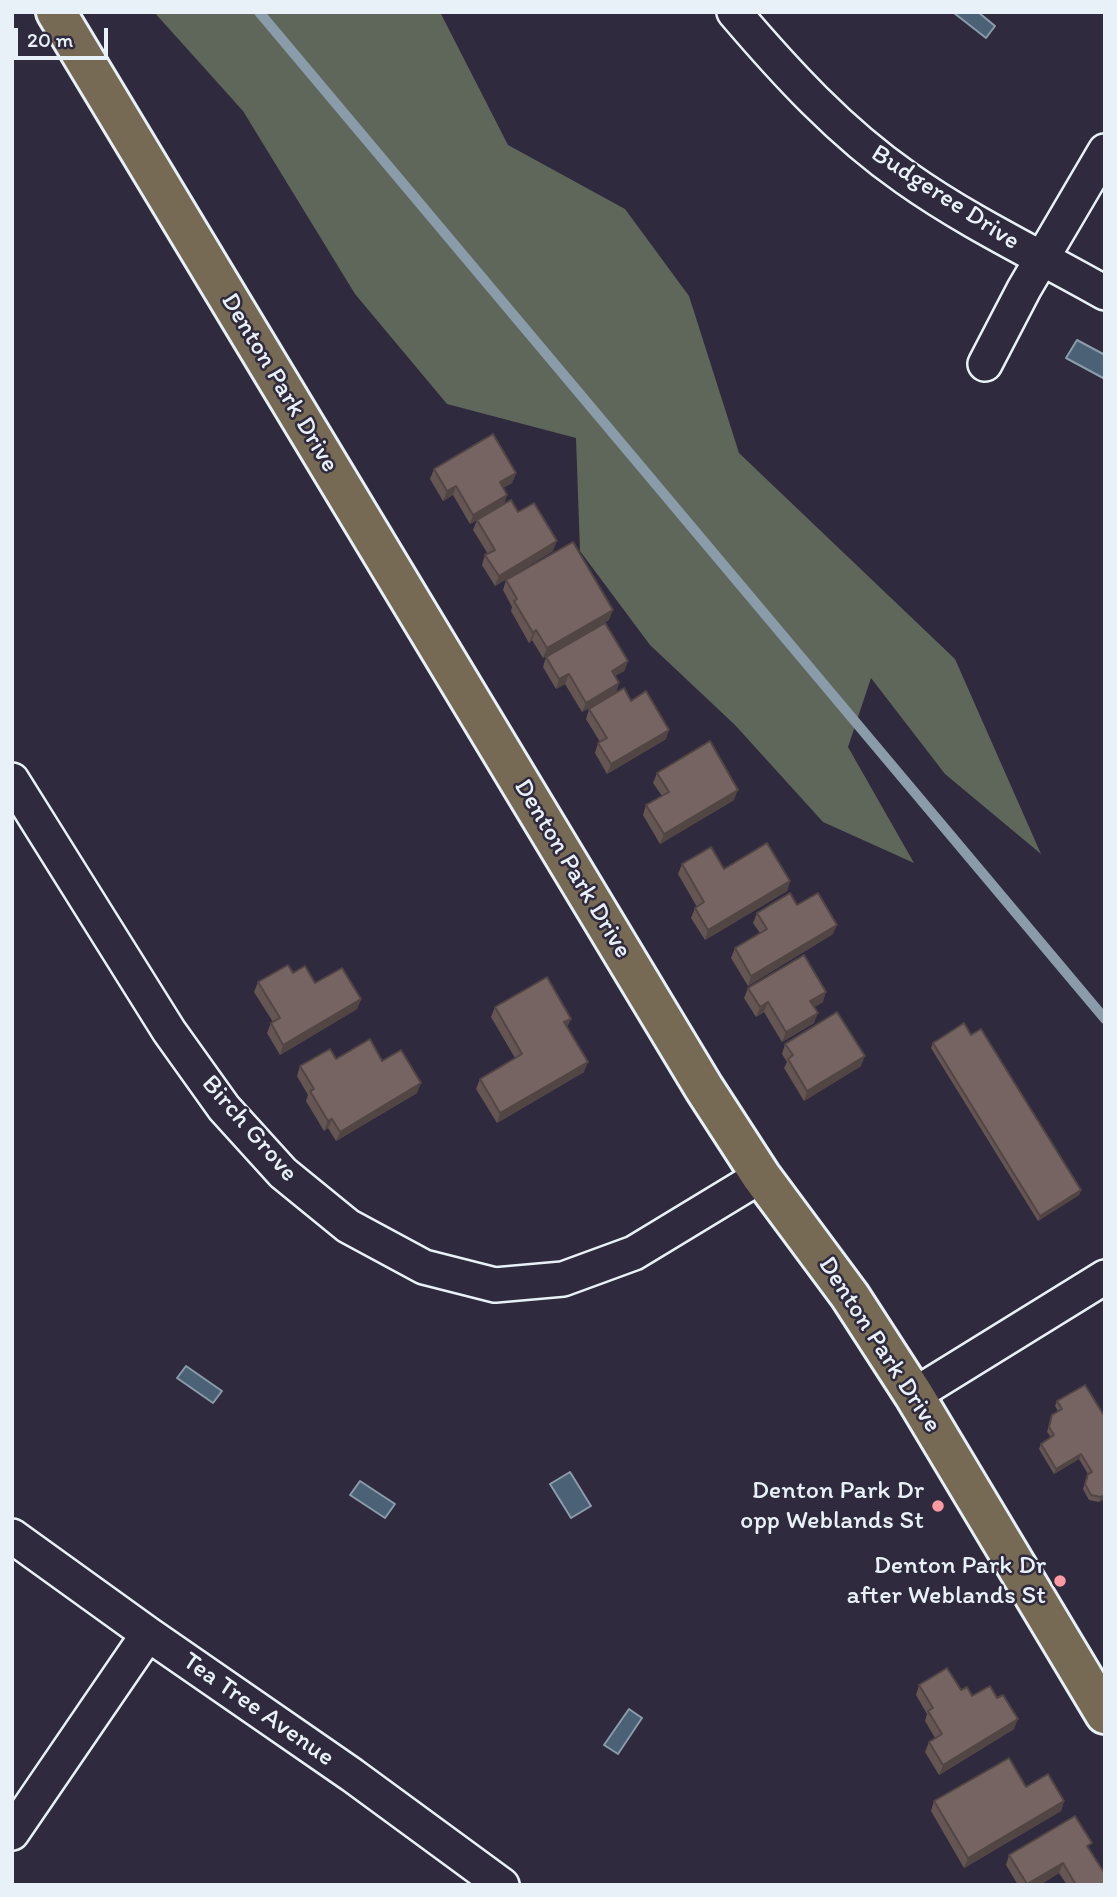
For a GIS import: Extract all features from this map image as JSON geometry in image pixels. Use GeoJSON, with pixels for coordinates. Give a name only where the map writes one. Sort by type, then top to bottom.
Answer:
{"type":"FeatureCollection","features":[{"type":"Feature","properties":{"kind":"main road","name":"Denton Park Drive"},"geometry":{"type":"LineString","coordinates":[[57,12],[704,1088],[761,1176],[850,1296],[914,1395],[1105,1714]]}},
{"type":"Feature","properties":{"kind":"street","name":"Budgeree Drive"},"geometry":{"type":"LineString","coordinates":[[734,12],[788,76],[849,135],[916,185],[968,218],[1105,293]]}},
{"type":"Feature","properties":{"kind":"street"},"geometry":{"type":"LineString","coordinates":[[1043,259],[1105,151]]}},
{"type":"Feature","properties":{"kind":"street","name":"Budgeree Drive"},"geometry":{"type":"LineString","coordinates":[[985,363],[1043,259]]}},
{"type":"Feature","properties":{"kind":"street","name":"Birch Grove"},"geometry":{"type":"LineString","coordinates":[[12,780],[169,1031],[225,1108],[283,1173],[339,1218],[424,1267],[495,1285],[564,1279],[634,1253],[761,1176]]}},
{"type":"Feature","properties":{"kind":"street"},"geometry":{"type":"LineString","coordinates":[[914,1395],[1105,1277]]}},
{"type":"Feature","properties":{"kind":"street","name":"Tea Tree Avenue"},"geometry":{"type":"LineString","coordinates":[[12,1536],[148,1634],[352,1774],[502,1885]]}},
{"type":"Feature","properties":{"kind":"street"},"geometry":{"type":"LineString","coordinates":[[12,1833],[148,1634]]}},
{"type":"Feature","properties":{"kind":"green space"},"geometry":{"type":"Polygon","coordinates":[[[154,12],[440,12],[508,145],[625,209],[689,296],[739,453],[955,659],[1041,854],[945,774],[871,678],[848,747],[914,863],[823,822],[735,725],[650,645],[580,551],[576,438],[447,404],[355,294],[243,111],[154,12]]]}},
{"type":"Feature","properties":{"kind":"water"},"geometry":{"type":"Polygon","coordinates":[[[978,12],[995,26],[986,38],[954,13],[978,12]]]}},
{"type":"Feature","properties":{"kind":"water"},"geometry":{"type":"Polygon","coordinates":[[[1077,340],[1105,355],[1105,379],[1066,358],[1077,340]]]}},
{"type":"Feature","properties":{"kind":"water"},"geometry":{"type":"Polygon","coordinates":[[[186,1366],[222,1391],[213,1403],[177,1378],[186,1366]]]}},
{"type":"Feature","properties":{"kind":"water"},"geometry":{"type":"Polygon","coordinates":[[[570,1472],[591,1506],[571,1518],[550,1484],[570,1472]]]}},
{"type":"Feature","properties":{"kind":"water"},"geometry":{"type":"Polygon","coordinates":[[[360,1481],[395,1504],[385,1518],[350,1495],[360,1481]]]}},
{"type":"Feature","properties":{"kind":"water"},"geometry":{"type":"Polygon","coordinates":[[[629,1709],[642,1718],[618,1754],[604,1745],[629,1709]]]}},
{"type":"Feature","properties":{"kind":"building"},"geometry":{"type":"Polygon","coordinates":[[[493,434],[516,473],[500,482],[507,495],[473,515],[456,486],[447,491],[434,469],[493,434]]]}},
{"type":"Feature","properties":{"kind":"building"},"geometry":{"type":"Polygon","coordinates":[[[511,500],[518,512],[534,503],[557,541],[499,576],[485,555],[495,550],[477,520],[511,500]]]}},
{"type":"Feature","properties":{"kind":"building"},"geometry":{"type":"Polygon","coordinates":[[[573,542],[613,610],[547,648],[536,630],[533,633],[514,601],[517,599],[506,580],[573,542]]]}},
{"type":"Feature","properties":{"kind":"building"},"geometry":{"type":"Polygon","coordinates":[[[605,623],[628,661],[612,671],[619,683],[586,703],[569,674],[559,679],[546,657],[605,623]]]}},
{"type":"Feature","properties":{"kind":"building"},"geometry":{"type":"Polygon","coordinates":[[[624,688],[631,701],[646,691],[669,730],[611,764],[598,743],[607,738],[589,709],[624,688]]]}},
{"type":"Feature","properties":{"kind":"building"},"geometry":{"type":"Polygon","coordinates":[[[710,741],[738,790],[664,834],[646,805],[669,792],[657,773],[710,741]]]}},
{"type":"Feature","properties":{"kind":"building"},"geometry":{"type":"Polygon","coordinates":[[[767,843],[790,881],[708,930],[695,908],[704,902],[682,864],[711,847],[724,869],[767,843]]]}},
{"type":"Feature","properties":{"kind":"building"},"geometry":{"type":"Polygon","coordinates":[[[790,893],[797,905],[818,893],[837,925],[751,976],[735,948],[767,929],[757,913],[790,893]]]}},
{"type":"Feature","properties":{"kind":"building"},"geometry":{"type":"Polygon","coordinates":[[[804,955],[826,992],[810,1001],[818,1013],[786,1032],[768,1002],[760,1007],[748,988],[804,955]]]}},
{"type":"Feature","properties":{"kind":"building"},"geometry":{"type":"Polygon","coordinates":[[[288,965],[293,973],[305,966],[315,983],[342,968],[361,999],[283,1045],[271,1023],[280,1018],[258,982],[288,965]]]}},
{"type":"Feature","properties":{"kind":"building"},"geometry":{"type":"Polygon","coordinates":[[[547,977],[571,1019],[564,1022],[588,1062],[500,1113],[480,1079],[522,1054],[495,1007],[547,977]]]}},
{"type":"Feature","properties":{"kind":"building"},"geometry":{"type":"Polygon","coordinates":[[[837,1012],[865,1056],[807,1091],[788,1059],[793,1055],[785,1044],[837,1012]]]}},
{"type":"Feature","properties":{"kind":"building"},"geometry":{"type":"Polygon","coordinates":[[[964,1023],[971,1035],[981,1029],[1081,1190],[1040,1216],[933,1043],[964,1023]]]}},
{"type":"Feature","properties":{"kind":"building"},"geometry":{"type":"Polygon","coordinates":[[[370,1039],[382,1061],[401,1050],[421,1083],[340,1132],[332,1119],[328,1121],[310,1091],[314,1089],[300,1066],[330,1049],[336,1059],[370,1039]]]}},
{"type":"Feature","properties":{"kind":"building"},"geometry":{"type":"Polygon","coordinates":[[[1085,1385],[1105,1417],[1105,1495],[1101,1497],[1091,1495],[1085,1484],[1088,1474],[1092,1472],[1081,1454],[1056,1469],[1041,1444],[1054,1435],[1049,1427],[1052,1415],[1062,1409],[1057,1401],[1085,1385]]]}},
{"type":"Feature","properties":{"kind":"building"},"geometry":{"type":"Polygon","coordinates":[[[947,1668],[961,1690],[967,1687],[972,1696],[990,1686],[997,1698],[1003,1695],[1018,1719],[943,1765],[929,1742],[942,1734],[928,1711],[933,1708],[919,1685],[947,1668]]]}},
{"type":"Feature","properties":{"kind":"building"},"geometry":{"type":"Polygon","coordinates":[[[1009,1758],[1026,1787],[1048,1774],[1064,1801],[968,1858],[934,1801],[1009,1758]]]}},
{"type":"Feature","properties":{"kind":"building"},"geometry":{"type":"Polygon","coordinates":[[[1075,1816],[1092,1843],[1087,1846],[1105,1874],[1105,1884],[1076,1885],[1063,1863],[1027,1884],[1009,1855],[1075,1816]]]}},
{"type":"Feature","properties":{"kind":"waterway"},"geometry":{"type":"LineString","coordinates":[[259,12],[1105,1019]]}},
{"type":"Feature","properties":{"kind":"place","name":"Denton Park Dr opp Weblands St"},"geometry":{"type":"Point","coordinates":[938,1506]}},
{"type":"Feature","properties":{"kind":"place","name":"Denton Park Dr after Weblands St"},"geometry":{"type":"Point","coordinates":[1060,1581]}}]}
